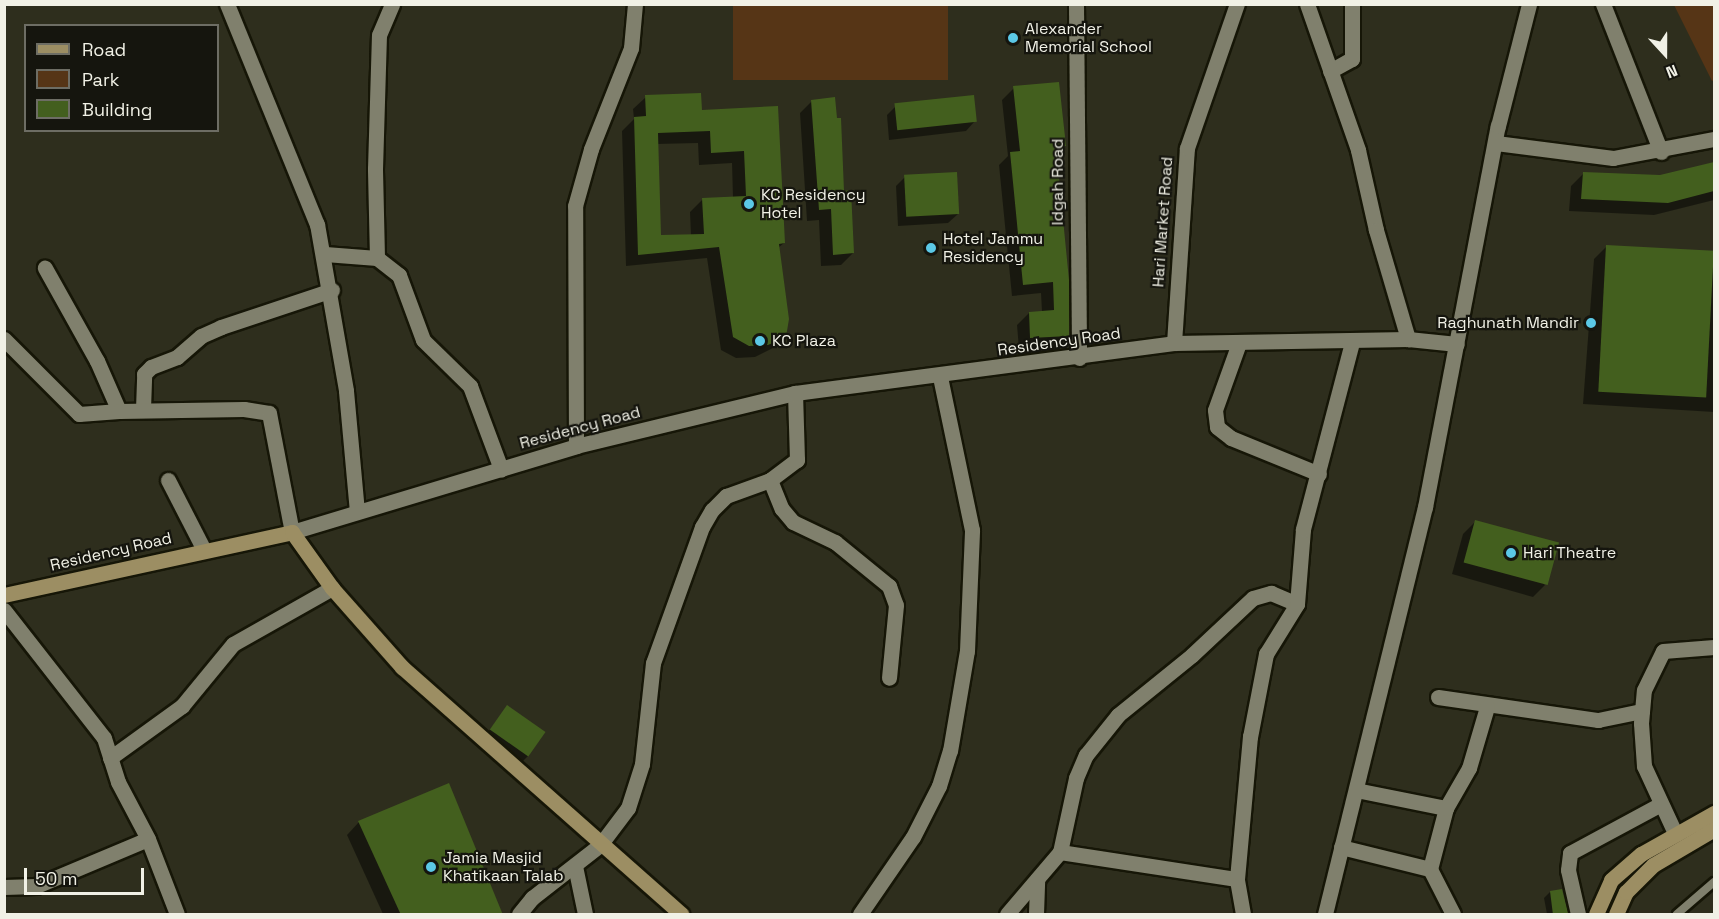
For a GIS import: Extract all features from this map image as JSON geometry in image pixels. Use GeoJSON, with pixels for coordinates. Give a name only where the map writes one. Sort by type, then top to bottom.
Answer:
{"type":"FeatureCollection","features":[{"type":"Feature","properties":{"kind":"main road","name":"Residency Road"},"geometry":{"type":"LineString","coordinates":[[4,596],[292,532]]}},
{"type":"Feature","properties":{"kind":"main road"},"geometry":{"type":"LineString","coordinates":[[292,532],[332,588],[402,667],[600,846],[681,915]]}},
{"type":"Feature","properties":{"kind":"main road"},"geometry":{"type":"LineString","coordinates":[[1596,915],[1611,880],[1674,833],[1714,813]]}},
{"type":"Feature","properties":{"kind":"main road"},"geometry":{"type":"LineString","coordinates":[[1616,915],[1626,892],[1653,865],[1714,829]]}},
{"type":"Feature","properties":{"kind":"street"},"geometry":{"type":"LineString","coordinates":[[227,4],[317,224],[325,254],[332,290],[357,511]]}},
{"type":"Feature","properties":{"kind":"street"},"geometry":{"type":"LineString","coordinates":[[377,258],[375,169],[379,35],[392,4]]}},
{"type":"Feature","properties":{"kind":"street"},"geometry":{"type":"LineString","coordinates":[[576,446],[575,206],[591,149],[631,48],[635,4]]}},
{"type":"Feature","properties":{"kind":"street","name":"Idgah Road"},"geometry":{"type":"LineString","coordinates":[[1076,4],[1079,358]]}},
{"type":"Feature","properties":{"kind":"street","name":"Hari Market Road"},"geometry":{"type":"LineString","coordinates":[[1174,343],[1187,148],[1237,4]]}},
{"type":"Feature","properties":{"kind":"street"},"geometry":{"type":"LineString","coordinates":[[1307,4],[1358,150],[1376,230],[1408,339]]}},
{"type":"Feature","properties":{"kind":"street"},"geometry":{"type":"LineString","coordinates":[[1330,71],[1352,59],[1352,4]]}},
{"type":"Feature","properties":{"kind":"street"},"geometry":{"type":"LineString","coordinates":[[1325,915],[1425,507],[1496,143],[1528,4]]}},
{"type":"Feature","properties":{"kind":"street"},"geometry":{"type":"LineString","coordinates":[[1603,4],[1660,152]]}},
{"type":"Feature","properties":{"kind":"street"},"geometry":{"type":"LineString","coordinates":[[1496,143],[1586,158],[1660,152],[1714,139]]}},
{"type":"Feature","properties":{"kind":"street"},"geometry":{"type":"LineString","coordinates":[[325,254],[377,258],[399,275],[414,323],[430,351],[470,386],[501,469]]}},
{"type":"Feature","properties":{"kind":"street"},"geometry":{"type":"LineString","coordinates":[[45,268],[97,361],[119,411]]}},
{"type":"Feature","properties":{"kind":"street"},"geometry":{"type":"LineString","coordinates":[[143,409],[144,374],[151,367],[177,357],[201,336],[221,327],[332,290]]}},
{"type":"Feature","properties":{"kind":"street"},"geometry":{"type":"LineString","coordinates":[[4,339],[79,414],[143,409],[269,413],[292,532]]}},
{"type":"Feature","properties":{"kind":"street","name":"Residency Road"},"geometry":{"type":"LineString","coordinates":[[292,532],[576,446],[795,393],[940,377],[1174,343],[1352,342],[1408,339],[1457,344]]}},
{"type":"Feature","properties":{"kind":"street"},"geometry":{"type":"LineString","coordinates":[[1243,915],[1237,879],[1250,737],[1266,654],[1297,604],[1303,529],[1352,342]]}},
{"type":"Feature","properties":{"kind":"street"},"geometry":{"type":"LineString","coordinates":[[1239,343],[1215,410],[1216,427],[1231,438],[1318,474]]}},
{"type":"Feature","properties":{"kind":"street"},"geometry":{"type":"LineString","coordinates":[[860,915],[913,837],[939,786],[950,751],[967,651],[972,530],[940,377]]}},
{"type":"Feature","properties":{"kind":"street"},"geometry":{"type":"LineString","coordinates":[[519,915],[532,898],[600,846],[628,808],[638,785],[653,663],[702,527],[712,510],[726,496],[770,480],[797,460],[795,393]]}},
{"type":"Feature","properties":{"kind":"street"},"geometry":{"type":"LineString","coordinates":[[168,480],[204,550]]}},
{"type":"Feature","properties":{"kind":"street"},"geometry":{"type":"LineString","coordinates":[[770,480],[782,509],[793,522],[835,542],[889,586],[896,605],[890,678]]}},
{"type":"Feature","properties":{"kind":"street"},"geometry":{"type":"LineString","coordinates":[[110,758],[182,706],[233,644],[332,588]]}},
{"type":"Feature","properties":{"kind":"street"},"geometry":{"type":"LineString","coordinates":[[1007,915],[1060,852],[1076,778],[1086,755],[1118,715],[1192,655],[1253,597],[1271,593],[1297,604]]}},
{"type":"Feature","properties":{"kind":"street"},"geometry":{"type":"LineString","coordinates":[[4,610],[96,726],[118,782],[148,839],[177,915]]}},
{"type":"Feature","properties":{"kind":"street"},"geometry":{"type":"LineString","coordinates":[[1674,833],[1641,749],[1642,711],[1648,678],[1664,651],[1714,647]]}},
{"type":"Feature","properties":{"kind":"street"},"geometry":{"type":"LineString","coordinates":[[1438,697],[1487,707],[1598,720],[1642,711]]}},
{"type":"Feature","properties":{"kind":"street"},"geometry":{"type":"LineString","coordinates":[[1453,915],[1430,869],[1446,808],[1469,768],[1487,707]]}},
{"type":"Feature","properties":{"kind":"street"},"geometry":{"type":"LineString","coordinates":[[1356,790],[1446,808]]}},
{"type":"Feature","properties":{"kind":"street"},"geometry":{"type":"LineString","coordinates":[[1578,915],[1568,870],[1570,853],[1661,804]]}},
{"type":"Feature","properties":{"kind":"street"},"geometry":{"type":"LineString","coordinates":[[4,887],[36,886],[148,839]]}},
{"type":"Feature","properties":{"kind":"street"},"geometry":{"type":"LineString","coordinates":[[1341,847],[1430,869]]}},
{"type":"Feature","properties":{"kind":"street"},"geometry":{"type":"LineString","coordinates":[[1060,852],[1237,879]]}},
{"type":"Feature","properties":{"kind":"street"},"geometry":{"type":"LineString","coordinates":[[575,866],[585,915]]}},
{"type":"Feature","properties":{"kind":"street"},"geometry":{"type":"LineString","coordinates":[[1036,915],[1038,879]]}},
{"type":"Feature","properties":{"kind":"lane"},"geometry":{"type":"LineString","coordinates":[[1677,915],[1714,882]]}},
{"type":"Feature","properties":{"kind":"green space"},"geometry":{"type":"Polygon","coordinates":[[[733,5],[948,5],[948,80],[733,80],[733,5]]]}},
{"type":"Feature","properties":{"kind":"green space"},"geometry":{"type":"Polygon","coordinates":[[[1674,5],[1714,5],[1714,80],[1712,81],[1674,5]]]}},
{"type":"Feature","properties":{"kind":"building"},"geometry":{"type":"Polygon","coordinates":[[[1059,82],[1066,146],[1056,147],[1069,280],[1069,336],[1030,338],[1029,312],[1054,310],[1053,282],[1023,285],[1010,152],[1020,151],[1013,86],[1059,82]]]}},
{"type":"Feature","properties":{"kind":"building"},"geometry":{"type":"Polygon","coordinates":[[[701,93],[702,110],[778,106],[785,243],[779,244],[789,319],[786,337],[768,345],[749,346],[733,337],[719,247],[638,255],[634,117],[646,116],[645,95],[701,93]],[[710,131],[658,133],[661,235],[704,234],[702,198],[746,196],[744,151],[711,153],[710,131]]]}},
{"type":"Feature","properties":{"kind":"building"},"geometry":{"type":"Polygon","coordinates":[[[974,95],[977,122],[897,130],[894,103],[974,95]]]}},
{"type":"Feature","properties":{"kind":"building"},"geometry":{"type":"Polygon","coordinates":[[[835,97],[837,118],[841,118],[844,191],[851,190],[854,253],[833,255],[831,209],[819,210],[811,100],[835,97]]]}},
{"type":"Feature","properties":{"kind":"building"},"geometry":{"type":"Polygon","coordinates":[[[1714,162],[1714,191],[1668,203],[1581,199],[1583,172],[1660,175],[1714,162]]]}},
{"type":"Feature","properties":{"kind":"building"},"geometry":{"type":"Polygon","coordinates":[[[957,172],[959,214],[906,217],[904,175],[957,172]]]}},
{"type":"Feature","properties":{"kind":"building","name":"Raghunath Mandir"},"geometry":{"type":"Polygon","coordinates":[[[1606,245],[1714,251],[1706,397],[1598,392],[1606,245]]]}},
{"type":"Feature","properties":{"kind":"building","name":"Hari Theatre"},"geometry":{"type":"Polygon","coordinates":[[[1475,520],[1559,543],[1548,585],[1464,563],[1475,520]]]}},
{"type":"Feature","properties":{"kind":"building"},"geometry":{"type":"Polygon","coordinates":[[[507,705],[546,732],[528,757],[490,730],[507,705]]]}},
{"type":"Feature","properties":{"kind":"building","name":"Jamia Masjid Khatikaan Talab"},"geometry":{"type":"Polygon","coordinates":[[[449,783],[503,915],[401,915],[358,821],[449,783]]]}},
{"type":"Feature","properties":{"kind":"building"},"geometry":{"type":"Polygon","coordinates":[[[1562,889],[1568,913],[1553,915],[1550,891],[1562,889]]]}},
{"type":"Feature","properties":{"kind":"place","name":"Alexander Memorial School"},"geometry":{"type":"Point","coordinates":[1013,38]}},
{"type":"Feature","properties":{"kind":"place","name":"KC Residency Hotel"},"geometry":{"type":"Point","coordinates":[749,204]}},
{"type":"Feature","properties":{"kind":"place","name":"Hotel Jammu Residency"},"geometry":{"type":"Point","coordinates":[931,248]}},
{"type":"Feature","properties":{"kind":"place","name":"Raghunath Mandir"},"geometry":{"type":"Point","coordinates":[1591,323]}},
{"type":"Feature","properties":{"kind":"place","name":"KC Plaza"},"geometry":{"type":"Point","coordinates":[760,341]}},
{"type":"Feature","properties":{"kind":"place","name":"Hari Theatre"},"geometry":{"type":"Point","coordinates":[1511,553]}},
{"type":"Feature","properties":{"kind":"place","name":"Jamia Masjid Khatikaan Talab"},"geometry":{"type":"Point","coordinates":[431,867]}}]}
